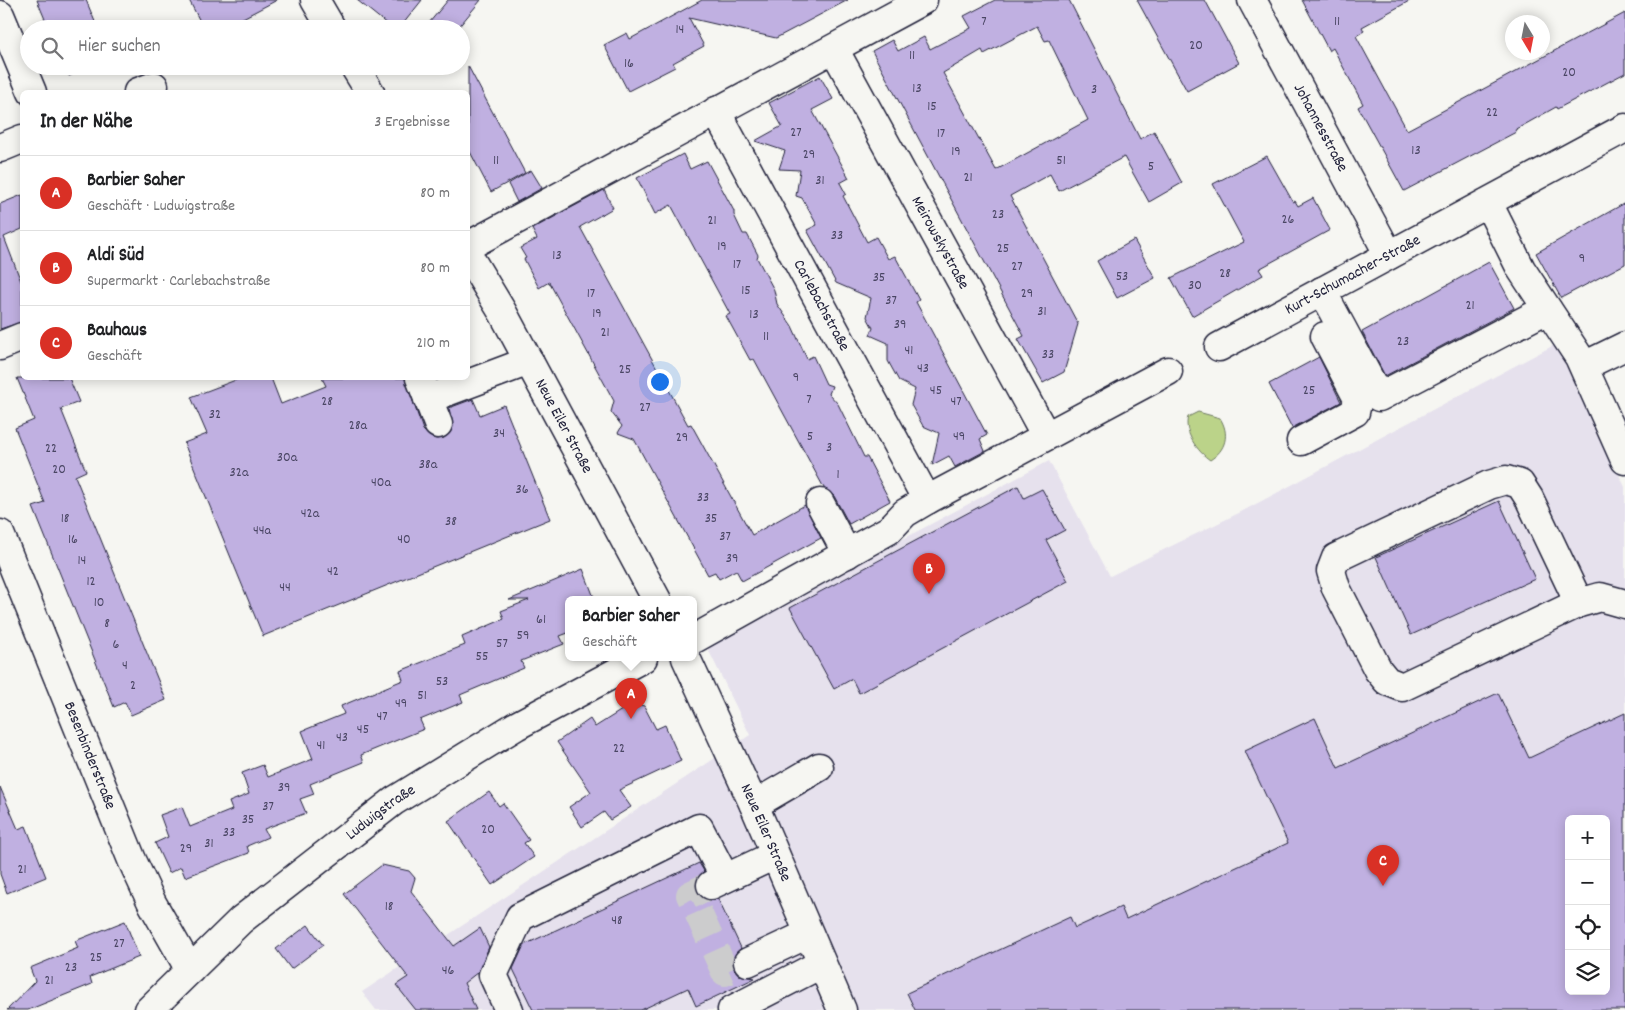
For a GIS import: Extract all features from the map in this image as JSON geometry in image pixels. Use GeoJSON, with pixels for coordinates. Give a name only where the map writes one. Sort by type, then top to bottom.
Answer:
{"type":"FeatureCollection","features":[{"type":"Feature","properties":{"kind":"street"},"geometry":{"type":"LineString","coordinates":[[315,0],[327,20]]}},
{"type":"Feature","properties":{"kind":"street"},"geometry":{"type":"LineString","coordinates":[[470,245],[923,0]]}},
{"type":"Feature","properties":{"kind":"street","name":"Johannesstraße"},"geometry":{"type":"LineString","coordinates":[[1252,0],[1389,255]]}},
{"type":"Feature","properties":{"kind":"street"},"geometry":{"type":"LineString","coordinates":[[0,16],[20,64]]}},
{"type":"Feature","properties":{"kind":"street","name":"Meirowskystraße"},"geometry":{"type":"LineString","coordinates":[[834,49],[1046,436]]}},
{"type":"Feature","properties":{"kind":"street"},"geometry":{"type":"LineString","coordinates":[[25,75],[31,90]]}},
{"type":"Feature","properties":{"kind":"street"},"geometry":{"type":"LineString","coordinates":[[360,75],[369,90]]}},
{"type":"Feature","properties":{"kind":"street","name":"Carlebachstraße"},"geometry":{"type":"LineString","coordinates":[[716,111],[927,500]]}},
{"type":"Feature","properties":{"kind":"street","name":"Kurt-Schumacher-Straße"},"geometry":{"type":"LineString","coordinates":[[1219,347],[1625,128]]}},
{"type":"Feature","properties":{"kind":"street"},"geometry":{"type":"LineString","coordinates":[[0,148],[20,140]]}},
{"type":"Feature","properties":{"kind":"street"},"geometry":{"type":"LineString","coordinates":[[1488,203],[1521,269],[1584,366],[1618,423],[1625,460]]}},
{"type":"Feature","properties":{"kind":"street","name":"Neue Eiler Straße"},"geometry":{"type":"LineString","coordinates":[[470,258],[503,313],[655,596]]}},
{"type":"Feature","properties":{"kind":"street"},"geometry":{"type":"LineString","coordinates":[[1314,295],[1379,397],[1547,309]]}},
{"type":"Feature","properties":{"kind":"street"},"geometry":{"type":"LineString","coordinates":[[1301,440],[1355,412],[1358,399],[1314,295]]}},
{"type":"Feature","properties":{"kind":"street"},"geometry":{"type":"LineString","coordinates":[[0,346],[20,338]]}},
{"type":"Feature","properties":{"kind":"street"},"geometry":{"type":"LineString","coordinates":[[1584,366],[1625,346]]}},
{"type":"Feature","properties":{"kind":"street"},"geometry":{"type":"LineString","coordinates":[[470,376],[529,361]]}},
{"type":"Feature","properties":{"kind":"street"},"geometry":{"type":"LineString","coordinates":[[697,638],[889,530],[906,513],[927,500],[1168,372]]}},
{"type":"Feature","properties":{"kind":"street"},"geometry":{"type":"LineString","coordinates":[[438,424],[424,388],[455,380]]}},
{"type":"Feature","properties":{"kind":"street"},"geometry":{"type":"LineString","coordinates":[[1579,603],[1529,498],[1520,484],[1506,480],[1489,485],[1336,558],[1330,571],[1336,588],[1378,670],[1387,681],[1402,687],[1579,603],[1600,597],[1625,604]]}},
{"type":"Feature","properties":{"kind":"street"},"geometry":{"type":"LineString","coordinates":[[820,503],[848,554]]}},
{"type":"Feature","properties":{"kind":"street","name":"Besenbinderstraße"},"geometry":{"type":"LineString","coordinates":[[0,534],[132,860],[152,903],[190,970]]}},
{"type":"Feature","properties":{"kind":"street","name":"Ludwigstraße"},"geometry":{"type":"LineString","coordinates":[[149,1010],[240,920],[394,801],[516,726],[637,661]]}},
{"type":"Feature","properties":{"kind":"street","name":"Neue Eiler Straße"},"geometry":{"type":"LineString","coordinates":[[687,661],[754,805],[842,1010]]}},
{"type":"Feature","properties":{"kind":"street"},"geometry":{"type":"LineString","coordinates":[[754,805],[819,767]]}},
{"type":"Feature","properties":{"kind":"street"},"geometry":{"type":"LineString","coordinates":[[509,1010],[493,975],[520,917],[700,828],[718,882],[774,855]]}},
{"type":"Feature","properties":{"kind":"street"},"geometry":{"type":"LineString","coordinates":[[748,962],[808,934]]}},
{"type":"Feature","properties":{"kind":"street"},"geometry":{"type":"LineString","coordinates":[[732,1010],[821,964]]}},
{"type":"Feature","properties":{"kind":"shaded area"},"geometry":{"type":"Polygon","coordinates":[[[1556,344],[1625,487],[1625,1010],[376,1010],[362,992],[750,735],[707,647],[783,603],[1049,461],[1110,576],[1239,513],[1556,344]]]}},
{"type":"Feature","properties":{"kind":"green space"},"geometry":{"type":"Polygon","coordinates":[[[1198,412],[1220,418],[1225,430],[1223,447],[1210,460],[1196,447],[1188,429],[1188,417],[1198,412]]]}},
{"type":"Feature","properties":{"kind":"building"},"geometry":{"type":"Polygon","coordinates":[[[37,0],[86,0],[94,20],[45,20],[37,0]]]}},
{"type":"Feature","properties":{"kind":"building"},"geometry":{"type":"Polygon","coordinates":[[[189,0],[277,0],[239,20],[199,20],[189,0]]]}},
{"type":"Feature","properties":{"kind":"building"},"geometry":{"type":"Polygon","coordinates":[[[357,0],[422,0],[406,20],[382,20],[357,0]]]}},
{"type":"Feature","properties":{"kind":"building"},"geometry":{"type":"Polygon","coordinates":[[[448,0],[481,0],[464,20],[431,20],[448,0]]]}},
{"type":"Feature","properties":{"kind":"building"},"geometry":{"type":"Polygon","coordinates":[[[702,0],[848,0],[776,38],[689,18],[704,46],[673,63],[675,67],[628,91],[604,45],[627,33],[630,39],[702,0]]]}},
{"type":"Feature","properties":{"kind":"building"},"geometry":{"type":"Polygon","coordinates":[[[995,0],[1069,0],[1140,139],[1154,131],[1182,183],[1149,202],[1124,157],[1059,191],[1050,174],[1010,196],[1078,324],[1064,372],[1043,383],[1018,339],[1024,336],[872,51],[892,40],[898,51],[924,37],[930,49],[971,28],[964,16],[995,0]],[[1037,26],[984,54],[982,50],[943,73],[996,170],[1088,120],[1049,40],[1045,41],[1037,26]]]}},
{"type":"Feature","properties":{"kind":"building"},"geometry":{"type":"Polygon","coordinates":[[[1137,0],[1205,0],[1239,63],[1187,91],[1137,0]]]}},
{"type":"Feature","properties":{"kind":"building"},"geometry":{"type":"Polygon","coordinates":[[[1302,0],[1411,0],[1362,27],[1364,31],[1356,36],[1407,130],[1537,60],[1550,60],[1550,53],[1625,13],[1625,73],[1557,109],[1556,107],[1515,130],[1516,132],[1404,191],[1358,107],[1363,104],[1333,48],[1329,51],[1302,0]]]}},
{"type":"Feature","properties":{"kind":"building"},"geometry":{"type":"Polygon","coordinates":[[[470,70],[525,173],[491,192],[470,152],[470,90],[468,90],[470,70]]]}},
{"type":"Feature","properties":{"kind":"building"},"geometry":{"type":"Polygon","coordinates":[[[820,76],[833,99],[812,110],[849,178],[840,183],[846,194],[843,196],[867,242],[876,237],[888,259],[895,256],[919,300],[916,302],[987,435],[980,439],[985,451],[955,467],[949,456],[932,465],[939,433],[923,426],[911,405],[915,389],[899,381],[888,361],[888,343],[870,335],[873,328],[867,317],[871,298],[836,283],[807,230],[817,225],[802,198],[796,196],[800,170],[779,169],[785,151],[755,141],[782,126],[769,103],[820,76]]]}},
{"type":"Feature","properties":{"kind":"building"},"geometry":{"type":"Polygon","coordinates":[[[683,154],[690,169],[707,161],[734,211],[743,234],[747,234],[758,255],[757,258],[774,290],[777,304],[792,326],[807,359],[813,356],[826,384],[832,386],[829,394],[838,404],[864,457],[867,457],[890,501],[849,524],[834,496],[824,488],[754,359],[750,360],[726,316],[730,314],[671,205],[655,214],[637,178],[683,154]]]}},
{"type":"Feature","properties":{"kind":"building"},"geometry":{"type":"Polygon","coordinates":[[[1267,156],[1293,202],[1295,201],[1298,206],[1313,198],[1330,230],[1259,269],[1263,275],[1192,316],[1171,278],[1244,242],[1213,184],[1267,156]]]}},
{"type":"Feature","properties":{"kind":"building"},"geometry":{"type":"Polygon","coordinates":[[[531,170],[542,188],[517,202],[508,184],[531,170]]]}},
{"type":"Feature","properties":{"kind":"building"},"geometry":{"type":"Polygon","coordinates":[[[604,190],[613,208],[580,227],[688,425],[691,424],[752,535],[805,505],[821,538],[742,581],[736,570],[719,579],[715,572],[708,575],[634,439],[618,433],[622,426],[611,412],[614,401],[549,282],[539,288],[520,248],[537,239],[532,229],[604,190]]]}},
{"type":"Feature","properties":{"kind":"building"},"geometry":{"type":"Polygon","coordinates":[[[20,196],[20,230],[4,237],[20,279],[20,323],[0,329],[0,204],[20,196]]]}},
{"type":"Feature","properties":{"kind":"building"},"geometry":{"type":"Polygon","coordinates":[[[1625,203],[1625,264],[1561,298],[1536,253],[1625,203]]]}},
{"type":"Feature","properties":{"kind":"building"},"geometry":{"type":"Polygon","coordinates":[[[1134,240],[1155,278],[1117,298],[1097,261],[1134,240]]]}},
{"type":"Feature","properties":{"kind":"building"},"geometry":{"type":"Polygon","coordinates":[[[1489,262],[1514,308],[1385,376],[1362,332],[1489,262]]]}},
{"type":"Feature","properties":{"kind":"building"},"geometry":{"type":"Polygon","coordinates":[[[1319,357],[1341,402],[1292,428],[1269,384],[1319,357]]]}},
{"type":"Feature","properties":{"kind":"building"},"geometry":{"type":"Polygon","coordinates":[[[17,378],[20,378],[20,380],[70,380],[79,402],[61,409],[86,471],[75,476],[166,700],[131,715],[125,702],[114,707],[33,507],[45,503],[15,428],[34,420],[17,378]]]}},
{"type":"Feature","properties":{"kind":"building"},"geometry":{"type":"Polygon","coordinates":[[[236,380],[272,380],[281,404],[326,386],[323,380],[406,380],[423,430],[429,436],[436,439],[444,438],[453,427],[449,408],[473,399],[480,415],[504,405],[550,519],[263,636],[184,443],[207,434],[191,397],[236,380]]]}},
{"type":"Feature","properties":{"kind":"building"},"geometry":{"type":"Polygon","coordinates":[[[1018,486],[1024,498],[1042,489],[1065,530],[1046,540],[1068,581],[859,693],[852,679],[834,689],[790,608],[1018,486]]]}},
{"type":"Feature","properties":{"kind":"building"},"geometry":{"type":"Polygon","coordinates":[[[1499,501],[1535,579],[1411,635],[1376,557],[1499,501]]]}},
{"type":"Feature","properties":{"kind":"building"},"geometry":{"type":"Polygon","coordinates":[[[583,569],[593,596],[565,596],[565,634],[560,636],[564,644],[521,661],[524,668],[460,695],[463,702],[420,720],[424,729],[361,755],[364,762],[310,784],[314,794],[300,799],[306,813],[264,829],[268,837],[247,846],[249,853],[185,877],[181,867],[169,873],[155,843],[168,837],[160,815],[182,807],[190,827],[232,810],[229,802],[249,794],[242,773],[263,765],[268,777],[313,759],[302,731],[344,714],[341,706],[403,680],[400,671],[465,645],[462,637],[504,619],[501,611],[529,600],[509,600],[583,569]]]}},
{"type":"Feature","properties":{"kind":"building"},"geometry":{"type":"Polygon","coordinates":[[[1498,693],[1529,758],[1625,713],[1625,1010],[915,1010],[907,993],[1070,917],[1075,928],[1121,907],[1126,919],[1288,843],[1245,751],[1315,718],[1338,768],[1498,693]]]}},
{"type":"Feature","properties":{"kind":"building"},"geometry":{"type":"Polygon","coordinates":[[[633,703],[644,706],[656,729],[665,725],[681,761],[619,790],[631,807],[610,820],[604,812],[582,827],[569,807],[591,792],[557,742],[590,719],[595,727],[633,703]]]}},
{"type":"Feature","properties":{"kind":"building"},"geometry":{"type":"Polygon","coordinates":[[[0,787],[18,829],[26,826],[46,877],[7,893],[0,874],[0,787]]]}},
{"type":"Feature","properties":{"kind":"building"},"geometry":{"type":"Polygon","coordinates":[[[489,792],[499,806],[503,803],[529,840],[524,843],[534,857],[492,885],[448,821],[489,792]]]}},
{"type":"Feature","properties":{"kind":"building"},"geometry":{"type":"Polygon","coordinates":[[[699,863],[704,871],[696,883],[697,892],[709,900],[718,899],[741,948],[733,960],[734,969],[739,975],[755,978],[696,1006],[688,988],[641,1010],[533,1010],[513,969],[524,945],[699,863]]]}},
{"type":"Feature","properties":{"kind":"building"},"geometry":{"type":"Polygon","coordinates":[[[382,865],[409,871],[415,878],[411,891],[454,946],[480,928],[489,947],[478,972],[464,983],[476,1010],[416,1010],[396,985],[408,977],[344,894],[382,865]]]}},
{"type":"Feature","properties":{"kind":"building"},"geometry":{"type":"Polygon","coordinates":[[[125,921],[139,957],[90,977],[92,984],[28,1010],[7,1010],[35,981],[30,968],[78,948],[75,941],[125,921]]]}},
{"type":"Feature","properties":{"kind":"building"},"geometry":{"type":"Polygon","coordinates":[[[308,925],[323,945],[291,969],[276,949],[308,925]]]}},
{"type":"Feature","properties":{"kind":"tunnel"},"geometry":{"type":"LineString","coordinates":[[711,885],[690,895],[725,972],[748,962]]}},
{"type":"Feature","properties":{"kind":"place","name":"Aldi Süd"},"geometry":{"type":"Point","coordinates":[929,594]}},
{"type":"Feature","properties":{"kind":"place","name":"Barbier Saher"},"geometry":{"type":"Point","coordinates":[631,719]}},
{"type":"Feature","properties":{"kind":"place","name":"Bauhaus"},"geometry":{"type":"Point","coordinates":[1383,886]}}]}
